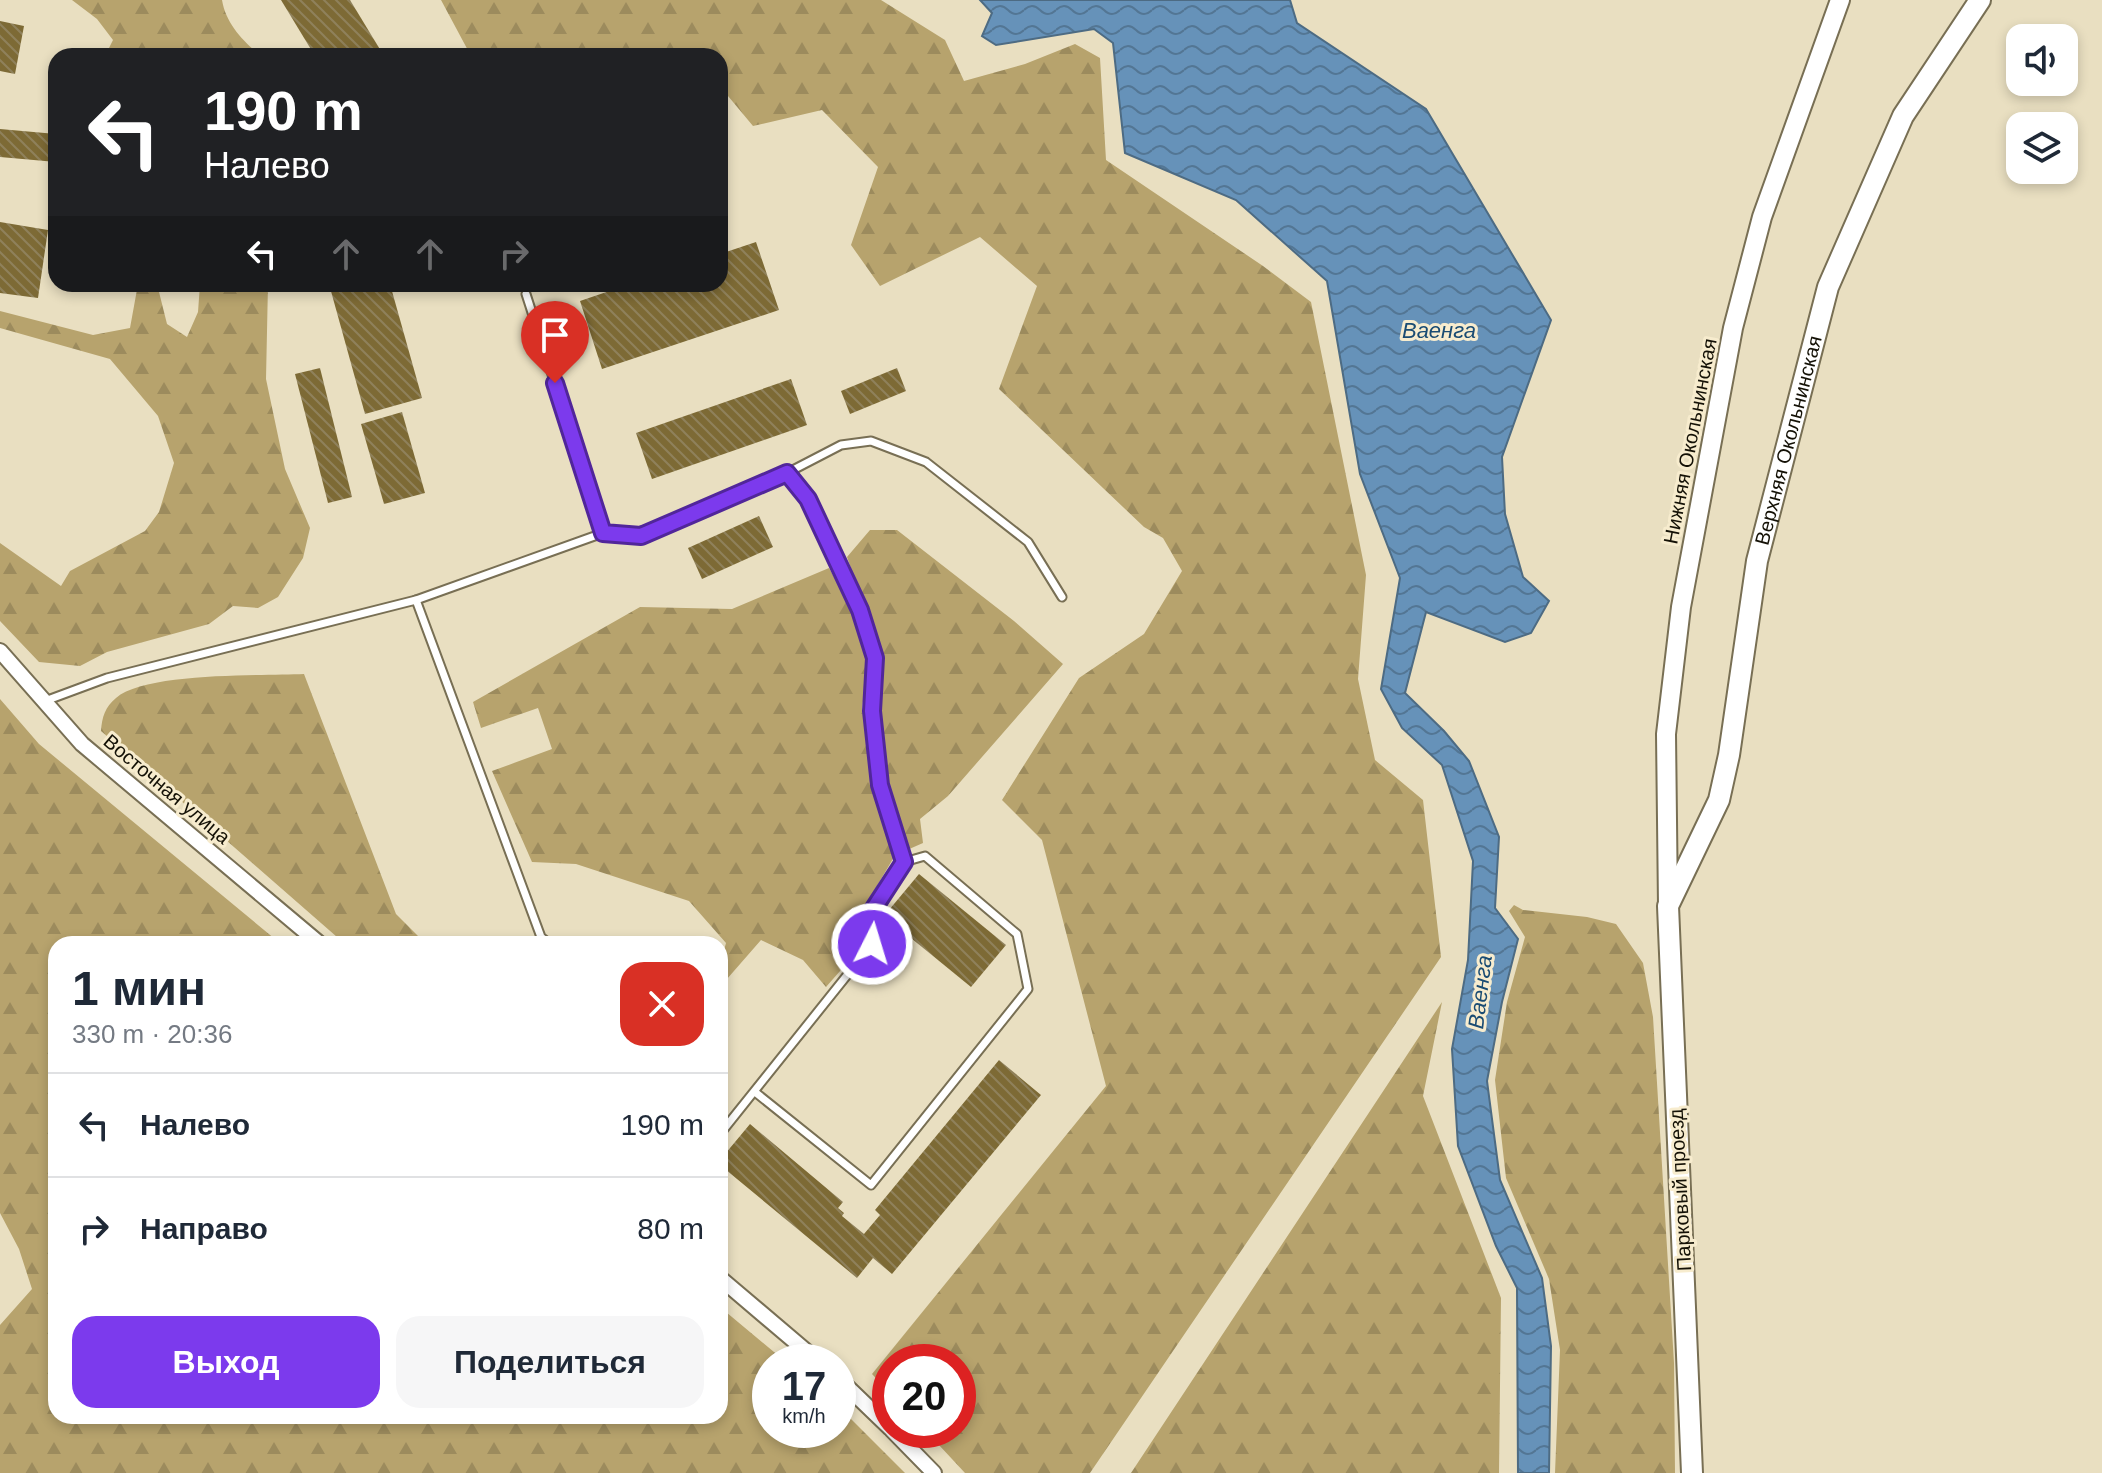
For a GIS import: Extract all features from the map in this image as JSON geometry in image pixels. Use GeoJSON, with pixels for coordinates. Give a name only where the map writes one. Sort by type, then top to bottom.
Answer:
{"type":"FeatureCollection","features":[{"type":"Feature","properties":{"kind":"main road","name":"Верхняя Окольнинская"},"geometry":{"type":"LineString","coordinates":[[1668,906],[1719,800],[1729,755],[1757,561],[1828,287],[1903,116],[1980,0]]}},
{"type":"Feature","properties":{"kind":"main road","name":"Парковый проезд"},"geometry":{"type":"LineString","coordinates":[[1668,906],[1692,1473]]}},
{"type":"Feature","properties":{"kind":"street","name":"Нижняя Окольнинская"},"geometry":{"type":"LineString","coordinates":[[1668,906],[1666,734],[1681,607],[1730,343],[1762,217],[1840,0]]}},
{"type":"Feature","properties":{"kind":"street","name":"Восточная улица"},"geometry":{"type":"LineString","coordinates":[[0,651],[82,744],[310,936]]}},
{"type":"Feature","properties":{"kind":"street"},"geometry":{"type":"LineString","coordinates":[[728,1285],[798,1344]]}},
{"type":"Feature","properties":{"kind":"street"},"geometry":{"type":"LineString","coordinates":[[856,1395],[872,1411]]}},
{"type":"Feature","properties":{"kind":"street"},"geometry":{"type":"LineString","coordinates":[[910,1448],[934,1473]]}},
{"type":"Feature","properties":{"kind":"lane"},"geometry":{"type":"LineString","coordinates":[[526,294],[603,533]]}},
{"type":"Feature","properties":{"kind":"lane"},"geometry":{"type":"LineString","coordinates":[[44,701],[107,678],[416,600],[603,533],[641,536],[787,473],[841,445],[871,441],[926,462],[1028,542],[1062,597]]}},
{"type":"Feature","properties":{"kind":"lane"},"geometry":{"type":"LineString","coordinates":[[787,473],[808,499],[860,610],[875,658],[872,711],[880,785],[904,862]]}},
{"type":"Feature","properties":{"kind":"lane"},"geometry":{"type":"LineString","coordinates":[[416,600],[541,936]]}},
{"type":"Feature","properties":{"kind":"lane"},"geometry":{"type":"LineString","coordinates":[[728,1124],[872,944],[867,919],[904,862],[925,856],[1017,934],[1028,989],[871,1185],[755,1092]]}},
{"type":"Feature","properties":{"kind":"green space"},"geometry":{"type":"Polygon","coordinates":[[[72,0],[222,0],[227,17],[252,48],[109,48],[113,40],[97,19],[72,0]]]}},
{"type":"Feature","properties":{"kind":"green space"},"geometry":{"type":"Polygon","coordinates":[[[441,0],[881,0],[945,40],[964,81],[1025,64],[1075,44],[1100,58],[1106,160],[1311,302],[1366,575],[1358,679],[1375,760],[1423,800],[1441,957],[1090,1473],[965,1473],[942,1448],[976,1448],[976,1344],[896,1344],[1106,1086],[1042,840],[1002,800],[1079,678],[1144,634],[1182,571],[1163,538],[1144,527],[999,389],[1037,286],[980,237],[880,286],[851,245],[878,167],[822,110],[753,126],[728,96],[728,48],[467,48],[441,0]]]}},
{"type":"Feature","properties":{"kind":"green space"},"geometry":{"type":"Polygon","coordinates":[[[137,292],[159,292],[167,324],[187,337],[198,312],[199,292],[268,292],[266,379],[285,469],[310,528],[303,558],[278,597],[258,608],[233,606],[209,624],[107,652],[80,666],[39,662],[0,621],[0,543],[61,586],[70,571],[145,531],[159,512],[174,463],[158,416],[110,359],[0,328],[0,311],[93,335],[130,328],[137,292]]]}},
{"type":"Feature","properties":{"kind":"green space"},"geometry":{"type":"Polygon","coordinates":[[[870,530],[897,530],[1014,621],[1063,664],[948,796],[920,819],[923,843],[907,850],[888,788],[878,712],[883,658],[847,557],[870,530]]]}},
{"type":"Feature","properties":{"kind":"green space"},"geometry":{"type":"Polygon","coordinates":[[[829,568],[856,616],[869,659],[862,708],[875,789],[894,857],[864,908],[862,946],[826,987],[803,960],[761,940],[728,978],[728,936],[720,936],[689,901],[576,864],[532,862],[492,771],[552,749],[538,708],[481,728],[473,702],[640,607],[732,609],[829,568]]]}},
{"type":"Feature","properties":{"kind":"green space"},"geometry":{"type":"Polygon","coordinates":[[[304,674],[396,914],[418,936],[336,936],[101,731],[102,721],[112,701],[131,690],[206,677],[304,674]]]}},
{"type":"Feature","properties":{"kind":"green space"},"geometry":{"type":"Polygon","coordinates":[[[0,699],[39,744],[271,936],[48,936],[48,1424],[728,1424],[728,1314],[764,1344],[752,1344],[752,1448],[856,1448],[856,1424],[872,1440],[872,1448],[880,1448],[905,1473],[0,1473],[0,1325],[32,1289],[19,1249],[0,1213],[0,699]]]}},
{"type":"Feature","properties":{"kind":"green space"},"geometry":{"type":"Polygon","coordinates":[[[1514,905],[1523,910],[1587,917],[1616,924],[1643,963],[1653,1017],[1674,1363],[1675,1473],[1555,1473],[1560,1350],[1549,1279],[1506,1178],[1495,1080],[1507,1002],[1525,937],[1509,911],[1514,905]]]}},
{"type":"Feature","properties":{"kind":"green space"},"geometry":{"type":"Polygon","coordinates":[[[1442,1002],[1423,1096],[1501,1298],[1499,1473],[1131,1473],[1442,1002]]]}},
{"type":"Feature","properties":{"kind":"water","name":"Ваенга"},"geometry":{"type":"Polygon","coordinates":[[[980,0],[1290,0],[1297,23],[1426,109],[1551,320],[1502,457],[1505,514],[1523,577],[1549,601],[1531,633],[1505,642],[1426,612],[1405,693],[1469,761],[1499,837],[1495,908],[1518,939],[1487,1081],[1500,1180],[1542,1278],[1551,1346],[1549,1473],[1518,1473],[1517,1288],[1496,1246],[1458,1146],[1452,1049],[1468,960],[1473,861],[1442,765],[1402,728],[1381,689],[1400,578],[1360,474],[1327,281],[1236,200],[1125,153],[1113,43],[1094,29],[996,45],[982,36],[992,13],[980,0]]]}},
{"type":"Feature","properties":{"kind":"building"},"geometry":{"type":"Polygon","coordinates":[[[281,0],[350,0],[379,48],[310,48],[281,0]]]}},
{"type":"Feature","properties":{"kind":"building"},"geometry":{"type":"Polygon","coordinates":[[[0,21],[24,26],[15,74],[0,71],[0,21]]]}},
{"type":"Feature","properties":{"kind":"building"},"geometry":{"type":"Polygon","coordinates":[[[0,129],[48,133],[48,161],[0,157],[0,129]]]}},
{"type":"Feature","properties":{"kind":"building"},"geometry":{"type":"Polygon","coordinates":[[[0,222],[48,230],[38,298],[0,293],[0,222]]]}},
{"type":"Feature","properties":{"kind":"building"},"geometry":{"type":"Polygon","coordinates":[[[756,242],[779,310],[602,369],[580,301],[606,292],[728,292],[728,251],[756,242]]]}},
{"type":"Feature","properties":{"kind":"building"},"geometry":{"type":"Polygon","coordinates":[[[331,292],[392,292],[422,398],[365,414],[331,292]]]}},
{"type":"Feature","properties":{"kind":"building"},"geometry":{"type":"Polygon","coordinates":[[[320,368],[352,497],[328,503],[295,374],[320,368]]]}},
{"type":"Feature","properties":{"kind":"building"},"geometry":{"type":"Polygon","coordinates":[[[897,368],[906,391],[850,414],[841,391],[897,368]]]}},
{"type":"Feature","properties":{"kind":"building"},"geometry":{"type":"Polygon","coordinates":[[[791,379],[807,425],[652,479],[636,433],[791,379]]]}},
{"type":"Feature","properties":{"kind":"building"},"geometry":{"type":"Polygon","coordinates":[[[402,412],[425,493],[384,504],[361,424],[402,412]]]}},
{"type":"Feature","properties":{"kind":"building"},"geometry":{"type":"Polygon","coordinates":[[[759,516],[773,547],[702,579],[688,548],[759,516]]]}},
{"type":"Feature","properties":{"kind":"building"},"geometry":{"type":"Polygon","coordinates":[[[919,874],[1006,945],[971,987],[884,916],[919,874]]]}},
{"type":"Feature","properties":{"kind":"building"},"geometry":{"type":"Polygon","coordinates":[[[999,1060],[1041,1095],[892,1274],[873,1258],[857,1278],[728,1172],[728,1150],[750,1124],[843,1202],[838,1208],[844,1213],[842,1216],[864,1234],[880,1215],[875,1210],[999,1060]]]}},
{"type":"Feature","properties":{"kind":"route"},"geometry":{"type":"LineString","coordinates":[[555,383],[603,533],[641,536],[787,473],[808,499],[860,610],[875,658],[872,711],[880,785],[904,862],[867,919],[872,944]]}}]}
